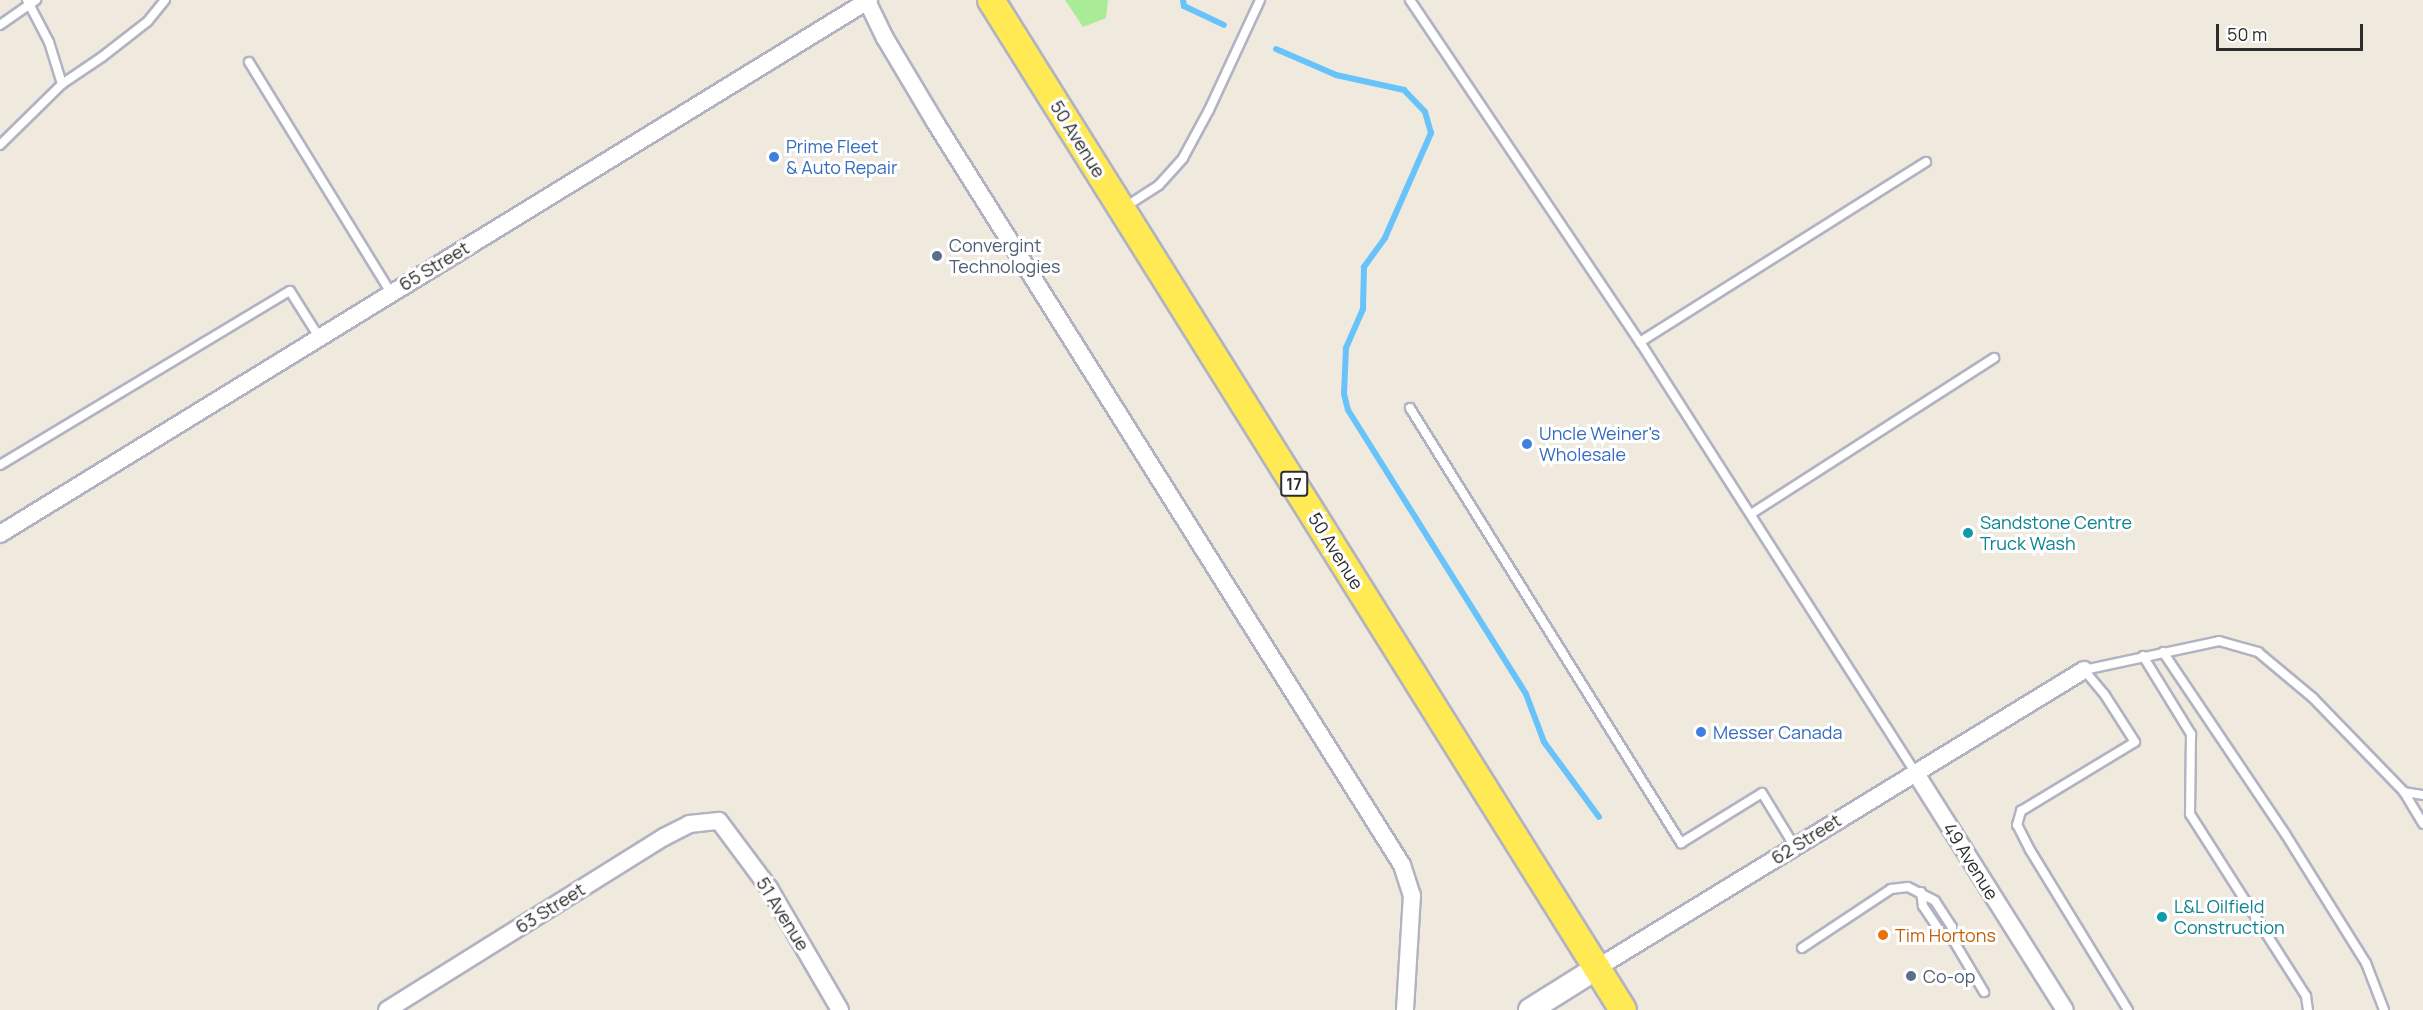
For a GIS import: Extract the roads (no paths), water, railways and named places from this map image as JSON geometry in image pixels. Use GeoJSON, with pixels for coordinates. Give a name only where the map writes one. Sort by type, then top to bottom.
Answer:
{"type":"FeatureCollection","features":[{"type":"Feature","properties":{"kind":"main road","name":"50 Avenue"},"geometry":{"type":"LineString","coordinates":[[991,0],[1623,1010]]}},
{"type":"Feature","properties":{"kind":"main road","name":"62 Street"},"geometry":{"type":"LineString","coordinates":[[1530,1010],[1597,968]]}},
{"type":"Feature","properties":{"kind":"street","name":"65 Street"},"geometry":{"type":"LineString","coordinates":[[0,534],[868,0]]}},
{"type":"Feature","properties":{"kind":"street"},"geometry":{"type":"LineString","coordinates":[[868,0],[885,38],[942,132],[1402,866],[1412,895],[1405,1010]]}},
{"type":"Feature","properties":{"kind":"street","name":"62 Street"},"geometry":{"type":"LineString","coordinates":[[1597,968],[2084,670]]}},
{"type":"Feature","properties":{"kind":"street","name":"49 Avenue"},"geometry":{"type":"LineString","coordinates":[[1915,772],[2065,1010]]}},
{"type":"Feature","properties":{"kind":"street","name":"63 Street"},"geometry":{"type":"LineString","coordinates":[[387,1010],[664,837],[689,824],[719,821]]}},
{"type":"Feature","properties":{"kind":"street","name":"51 Avenue"},"geometry":{"type":"LineString","coordinates":[[719,821],[769,888],[840,1010]]}},
{"type":"Feature","properties":{"kind":"lane"},"geometry":{"type":"LineString","coordinates":[[0,145],[62,84],[102,57],[148,21],[165,0]]}},
{"type":"Feature","properties":{"kind":"lane"},"geometry":{"type":"LineString","coordinates":[[1122,209],[1159,185],[1183,158],[1209,110],[1260,0]]}},
{"type":"Feature","properties":{"kind":"lane"},"geometry":{"type":"LineString","coordinates":[[1410,0],[1640,342],[1915,772]]}},
{"type":"Feature","properties":{"kind":"lane"},"geometry":{"type":"LineString","coordinates":[[0,25],[32,2],[49,42],[62,84]]}},
{"type":"Feature","properties":{"kind":"lane"},"geometry":{"type":"LineString","coordinates":[[249,62],[391,293]]}},
{"type":"Feature","properties":{"kind":"lane"},"geometry":{"type":"LineString","coordinates":[[1640,342],[1926,162]]}},
{"type":"Feature","properties":{"kind":"lane"},"geometry":{"type":"LineString","coordinates":[[0,465],[290,291],[320,337]]}},
{"type":"Feature","properties":{"kind":"lane"},"geometry":{"type":"LineString","coordinates":[[1752,514],[1994,358]]}},
{"type":"Feature","properties":{"kind":"lane"},"geometry":{"type":"LineString","coordinates":[[1410,408],[1681,843],[1762,793],[1794,846]]}},
{"type":"Feature","properties":{"kind":"lane"},"geometry":{"type":"LineString","coordinates":[[2128,1010],[2030,850],[2018,825],[2021,811],[2135,742],[2105,694],[2084,670],[2219,641],[2258,652],[2313,698],[2404,792],[2423,824]]}},
{"type":"Feature","properties":{"kind":"lane"},"geometry":{"type":"LineString","coordinates":[[2163,652],[2208,723],[2286,835],[2360,954],[2382,999],[2384,1010]]}},
{"type":"Feature","properties":{"kind":"lane"},"geometry":{"type":"LineString","coordinates":[[2143,656],[2191,734],[2190,814],[2306,996],[2308,1010]]}},
{"type":"Feature","properties":{"kind":"lane"},"geometry":{"type":"LineString","coordinates":[[2404,792],[2423,795]]}},
{"type":"Feature","properties":{"kind":"lane"},"geometry":{"type":"LineString","coordinates":[[1802,948],[1891,889],[1908,887],[1935,901],[1952,927],[1952,938],[1984,992]]}},
{"type":"Feature","properties":{"kind":"waterway"},"geometry":{"type":"LineString","coordinates":[[1183,0],[1184,6],[1224,25]]}},
{"type":"Feature","properties":{"kind":"waterway"},"geometry":{"type":"LineString","coordinates":[[1276,49],[1336,75],[1404,90],[1425,112],[1431,133],[1385,238],[1364,267],[1363,309],[1346,348],[1344,394],[1348,410],[1526,694],[1544,742],[1599,817]]}},
{"type":"Feature","properties":{"kind":"place","name":"Prime Fleet & Auto Repair"},"geometry":{"type":"Point","coordinates":[774,157]}},
{"type":"Feature","properties":{"kind":"place","name":"Convergint Technologies"},"geometry":{"type":"Point","coordinates":[937,256]}},
{"type":"Feature","properties":{"kind":"place","name":"Uncle Weiner's Wholesale"},"geometry":{"type":"Point","coordinates":[1527,444]}},
{"type":"Feature","properties":{"kind":"place","name":"Sandstone Centre Truck Wash"},"geometry":{"type":"Point","coordinates":[1968,533]}},
{"type":"Feature","properties":{"kind":"place","name":"Messer Canada"},"geometry":{"type":"Point","coordinates":[1701,732]}},
{"type":"Feature","properties":{"kind":"place","name":"L&L Oilfield Construction"},"geometry":{"type":"Point","coordinates":[2162,917]}},
{"type":"Feature","properties":{"kind":"place","name":"Tim Hortons"},"geometry":{"type":"Point","coordinates":[1883,935]}},
{"type":"Feature","properties":{"kind":"place","name":"Co-op"},"geometry":{"type":"Point","coordinates":[1911,976]}}]}
